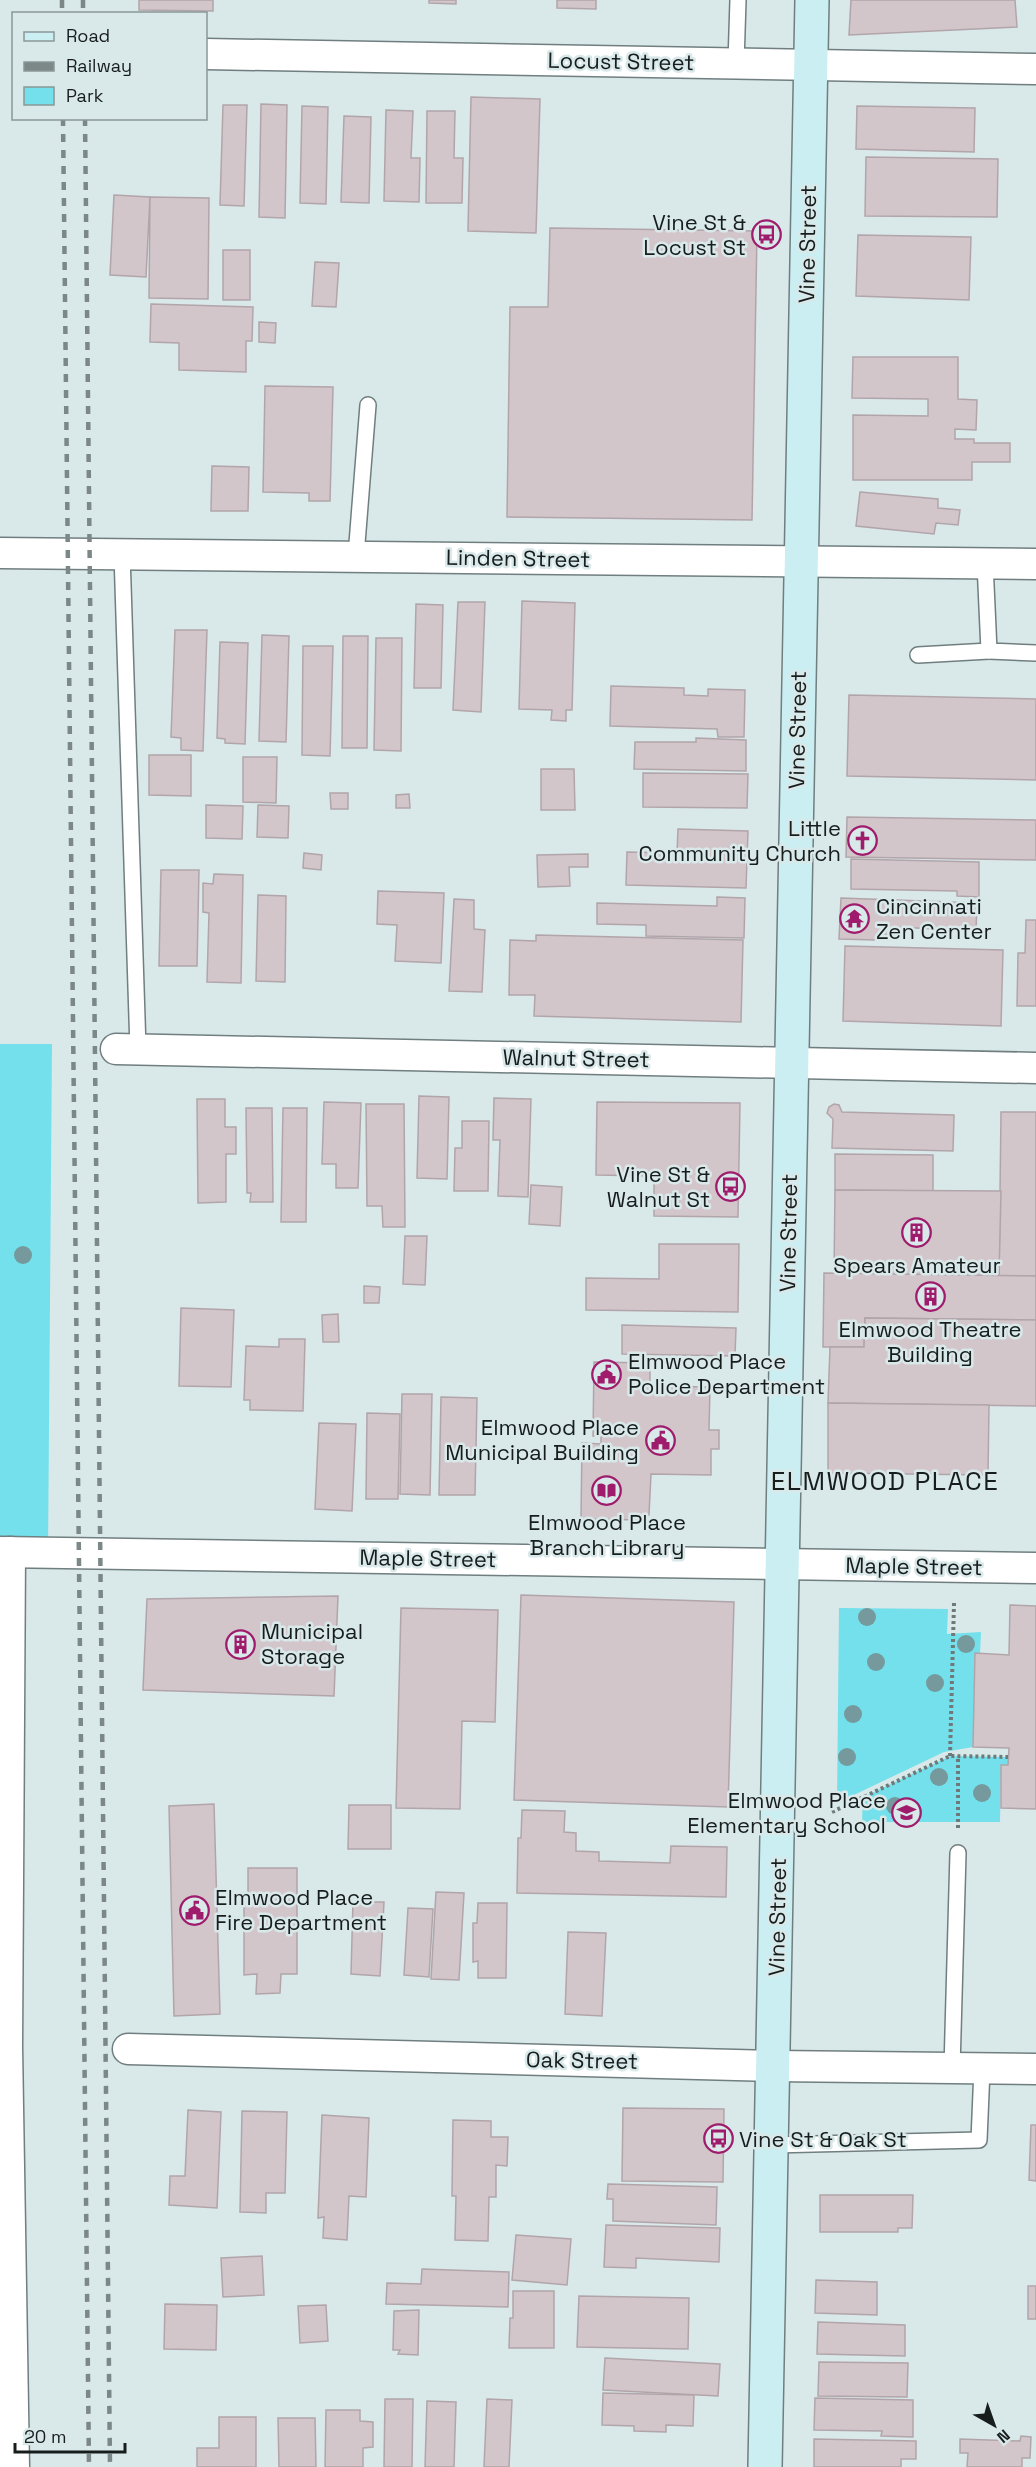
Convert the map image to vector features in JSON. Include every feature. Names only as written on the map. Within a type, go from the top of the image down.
[{"type":"main road","name":"Vine Street","points":[[765,2467],[812,0]]},
{"type":"street","name":"Locust Street","points":[[207,54],[1036,69]]},
{"type":"street","name":"Linden Street","points":[[0,553],[1036,564]]},
{"type":"street","name":"Walnut Street","points":[[127,1049],[1036,1068]]},
{"type":"street","name":"Maple Street","points":[[5,1552],[1036,1568]]},
{"type":"street","points":[[5,1552],[6,2331],[14,2467]]},
{"type":"street","name":"Oak Street","points":[[128,2049],[774,2066],[1036,2069]]},
{"type":"lane","points":[[736,63],[738,0]]},
{"type":"lane","points":[[356,556],[368,405]]},
{"type":"lane","points":[[122,554],[127,1049]]},
{"type":"lane","points":[[986,563],[989,651]]},
{"type":"lane","points":[[918,655],[989,651],[1036,652]]},
{"type":"lane","points":[[952,2068],[958,1853]]},
{"type":"lane","points":[[772,2145],[979,2140],[982,2069]]},
{"type":"path","points":[[950,1756],[954,1603]]},
{"type":"path","points":[[832,1812],[950,1756],[1008,1757]]},
{"type":"path","points":[[958,1757],[958,1819]]},
{"type":"green space","points":[[0,1044],[52,1044],[48,1553],[0,1552]]},
{"type":"green space","points":[[839,1608],[948,1609],[947,1634],[981,1632],[980,1654],[975,1654],[973,1747],[944,1752],[837,1803]]},
{"type":"green space","points":[[950,1756],[1008,1757],[1008,1765],[1001,1765],[1000,1822],[862,1822],[863,1797]]},
{"type":"building","points":[[139,0],[213,0],[213,11],[139,10]]},
{"type":"building","points":[[429,0],[456,0],[456,4],[429,3]]},
{"type":"building","points":[[557,0],[596,0],[596,9],[557,8]]},
{"type":"building","points":[[851,0],[1015,0],[1017,27],[849,35]]},
{"type":"building","points":[[471,97],[540,99],[536,233],[468,231]]},
{"type":"building","points":[[261,104],[287,105],[285,218],[259,217]]},
{"type":"building","points":[[223,105],[247,105],[244,206],[220,205]]},
{"type":"building","points":[[302,106],[328,107],[326,204],[300,203]]},
{"type":"building","points":[[857,106],[975,108],[974,152],[856,149]]},
{"type":"building","points":[[386,110],[413,111],[411,158],[420,158],[419,202],[384,201]]},
{"type":"building","points":[[427,111],[455,111],[454,158],[463,158],[462,203],[426,203]]},
{"type":"building","points":[[344,116],[371,117],[369,203],[341,202]]},
{"type":"building","points":[[866,157],[998,159],[997,217],[865,216]]},
{"type":"building","points":[[114,195],[150,197],[146,277],[110,275]]},
{"type":"building","points":[[150,197],[209,198],[208,299],[149,298]]},
{"type":"building","points":[[550,228],[757,231],[752,520],[507,517],[510,307],[548,307]]},
{"type":"building","points":[[858,235],[971,237],[969,300],[856,296]]},
{"type":"building","points":[[223,250],[250,250],[250,300],[223,300]]},
{"type":"building","points":[[315,262],[339,263],[336,307],[312,306]]},
{"type":"building","points":[[151,304],[253,307],[252,341],[246,341],[246,372],[179,370],[179,343],[150,342]]},
{"type":"building","points":[[259,322],[276,323],[275,343],[259,342]]},
{"type":"building","points":[[853,357],[958,357],[958,399],[977,400],[976,430],[955,429],[955,439],[974,439],[974,443],[1010,443],[1010,462],[972,462],[972,480],[853,480],[853,415],[928,416],[928,399],[852,398]]},
{"type":"building","points":[[265,386],[333,387],[330,501],[309,501],[309,493],[263,492]]},
{"type":"building","points":[[212,466],[249,467],[248,511],[211,511]]},
{"type":"building","points":[[860,492],[938,499],[938,508],[960,510],[958,525],[936,523],[934,534],[856,526]]},
{"type":"building","points":[[522,601],[575,603],[572,710],[566,710],[566,721],[551,720],[552,710],[519,709]]},
{"type":"building","points":[[458,602],[485,602],[481,712],[453,710]]},
{"type":"building","points":[[416,604],[443,605],[441,688],[414,688]]},
{"type":"building","points":[[175,630],[207,630],[203,751],[181,750],[181,738],[171,737]]},
{"type":"building","points":[[262,635],[289,636],[286,742],[259,741]]},
{"type":"building","points":[[343,636],[368,636],[367,748],[342,748]]},
{"type":"building","points":[[376,638],[402,638],[401,751],[374,750]]},
{"type":"building","points":[[220,642],[248,643],[245,744],[225,743],[225,739],[217,738]]},
{"type":"building","points":[[303,646],[333,646],[330,756],[302,755]]},
{"type":"building","points":[[611,686],[684,688],[684,695],[708,696],[708,689],[745,690],[744,737],[718,737],[717,729],[610,726]]},
{"type":"building","points":[[849,695],[1036,699],[1036,780],[847,776]]},
{"type":"building","points":[[696,738],[746,740],[746,771],[634,769],[635,742],[696,742]]},
{"type":"building","points":[[149,755],[191,755],[191,796],[149,795]]},
{"type":"building","points":[[243,757],[277,757],[276,803],[243,802]]},
{"type":"building","points":[[541,769],[574,769],[575,810],[541,810]]},
{"type":"building","points":[[643,773],[748,774],[747,808],[643,807]]},
{"type":"building","points":[[330,793],[348,793],[348,809],[331,809]]},
{"type":"building","points":[[409,794],[410,808],[396,808],[396,795]]},
{"type":"building","points":[[206,805],[243,806],[242,839],[206,838]]},
{"type":"building","points":[[258,805],[289,806],[288,838],[257,837]]},
{"type":"building","points":[[847,817],[1036,820],[1036,860],[846,857]]},
{"type":"building","points":[[678,829],[748,831],[746,888],[626,885],[627,852],[677,853]]},
{"type":"building","points":[[304,853],[322,855],[321,870],[303,868]]},
{"type":"building","points":[[588,854],[588,867],[569,867],[570,886],[538,887],[537,855]]},
{"type":"building","points":[[851,859],[979,862],[979,897],[957,896],[957,891],[851,889]]},
{"type":"building","points":[[161,870],[199,870],[197,966],[159,966]]},
{"type":"building","points":[[214,874],[243,875],[241,983],[207,982],[209,913],[203,912],[203,883],[213,884]]},
{"type":"building","points":[[378,891],[444,893],[441,963],[395,961],[397,925],[377,924]]},
{"type":"building","points":[[258,895],[286,896],[285,982],[256,981]]},
{"type":"building","points":[[717,897],[745,898],[744,938],[646,936],[646,925],[597,924],[597,903],[717,906]]},
{"type":"building","points":[[841,898],[977,903],[976,931],[896,927],[896,935],[877,934],[876,940],[839,939]]},
{"type":"building","points":[[454,899],[474,900],[474,929],[485,930],[482,992],[449,991]]},
{"type":"building","points":[[1026,920],[1036,920],[1036,1006],[1017,1006],[1018,953],[1025,953]]},
{"type":"building","points":[[536,935],[743,940],[741,1022],[534,1016],[535,995],[509,995],[510,940],[536,941]]},
{"type":"building","points":[[845,946],[1003,950],[1001,1026],[843,1021]]},
{"type":"building","points":[[419,1096],[449,1097],[447,1179],[417,1178]]},
{"type":"building","points":[[494,1098],[531,1099],[528,1197],[498,1196],[500,1140],[493,1140]]},
{"type":"building","points":[[197,1099],[225,1099],[225,1127],[236,1127],[236,1154],[226,1154],[226,1202],[198,1203]]},
{"type":"building","points":[[324,1102],[361,1103],[358,1188],[336,1188],[336,1164],[322,1164]]},
{"type":"building","points":[[597,1102],[740,1103],[738,1217],[654,1216],[654,1176],[596,1175]]},
{"type":"building","points":[[366,1104],[404,1104],[405,1227],[383,1227],[382,1206],[367,1206]]},
{"type":"building","points":[[834,1104],[839,1105],[842,1112],[954,1115],[953,1151],[832,1148],[833,1119],[827,1113],[829,1107]]},
{"type":"building","points":[[246,1108],[272,1108],[273,1202],[250,1202],[251,1193],[247,1193]]},
{"type":"building","points":[[283,1108],[307,1108],[306,1222],[281,1222]]},
{"type":"building","points":[[1001,1112],[1036,1112],[1036,1276],[999,1276]]},
{"type":"building","points":[[462,1121],[489,1121],[488,1191],[454,1191],[455,1148],[462,1148]]},
{"type":"building","points":[[835,1154],[933,1155],[933,1191],[835,1190]]},
{"type":"building","points":[[531,1185],[562,1187],[560,1226],[529,1224]]},
{"type":"building","name":"Spears Amateur","points":[[835,1190],[1001,1191],[999,1276],[834,1274]]},
{"type":"building","points":[[405,1236],[427,1236],[425,1285],[403,1284]]},
{"type":"building","points":[[659,1244],[739,1244],[738,1312],[586,1310],[586,1278],[659,1279]]},
{"type":"building","name":"Elmwood Theatre Building","points":[[824,1273],[1036,1276],[1036,1320],[865,1318],[864,1347],[823,1347]]},
{"type":"building","points":[[364,1286],[380,1287],[379,1303],[364,1303]]},
{"type":"building","points":[[181,1308],[234,1310],[231,1387],[179,1386]]},
{"type":"building","points":[[338,1314],[339,1342],[323,1342],[322,1315]]},
{"type":"building","points":[[865,1318],[1036,1320],[1036,1406],[828,1403],[830,1347],[864,1347]]},
{"type":"building","points":[[622,1325],[736,1328],[735,1356],[622,1354]]},
{"type":"building","points":[[279,1339],[305,1339],[303,1411],[250,1410],[250,1400],[244,1400],[246,1346],[279,1347]]},
{"type":"building","name":"Elmwood Place Municipal Building","points":[[594,1362],[650,1363],[650,1386],[710,1387],[709,1430],[719,1430],[719,1449],[711,1449],[711,1475],[651,1474],[649,1515],[645,1515],[645,1520],[581,1519],[582,1443],[601,1444],[601,1436],[593,1436]]},
{"type":"building","points":[[402,1394],[432,1394],[430,1495],[400,1494]]},
{"type":"building","points":[[441,1397],[477,1398],[475,1495],[439,1495]]},
{"type":"building","points":[[828,1403],[989,1405],[988,1475],[828,1473]]},
{"type":"building","points":[[367,1413],[400,1414],[398,1499],[366,1499]]},
{"type":"building","points":[[319,1423],[356,1424],[352,1511],[315,1509]]},
{"type":"building","points":[[521,1595],[734,1602],[728,1807],[514,1800]]},
{"type":"building","name":"Municipal Storage","points":[[338,1596],[334,1696],[143,1690],[147,1599]]},
{"type":"building","points":[[1010,1605],[1036,1606],[1036,1809],[1001,1808],[1001,1765],[1008,1765],[1009,1748],[973,1747],[975,1653],[1009,1655]]},
{"type":"building","points":[[401,1608],[498,1610],[495,1722],[462,1721],[460,1809],[396,1808]]},
{"type":"building","name":"Elmwood Place Fire Department","points":[[214,1804],[220,2014],[174,2016],[169,1806]]},
{"type":"building","points":[[349,1805],[391,1805],[391,1849],[348,1849]]},
{"type":"building","points":[[522,1810],[565,1811],[564,1832],[576,1833],[576,1851],[599,1852],[599,1861],[670,1863],[671,1846],[727,1847],[726,1897],[517,1893],[518,1838],[521,1838]]},
{"type":"building","points":[[248,1868],[297,1868],[297,1974],[281,1974],[280,1993],[256,1994],[257,1974],[244,1975],[244,1893],[248,1893]]},
{"type":"building","points":[[436,1892],[464,1893],[459,1980],[431,1979]]},
{"type":"building","points":[[353,1902],[384,1902],[380,1976],[351,1974]]},
{"type":"building","points":[[478,1903],[507,1903],[506,1978],[478,1978],[478,1961],[473,1962],[473,1923],[477,1923]]},
{"type":"building","points":[[408,1908],[433,1909],[429,1977],[404,1975]]},
{"type":"building","points":[[568,1932],[606,1933],[602,2016],[565,2014]]},
{"type":"building","points":[[623,2108],[724,2109],[723,2182],[622,2181]]},
{"type":"building","points":[[188,2110],[221,2112],[217,2208],[169,2205],[170,2176],[185,2176]]},
{"type":"building","points":[[242,2111],[287,2112],[285,2193],[266,2193],[266,2213],[240,2212]]},
{"type":"building","points":[[322,2115],[369,2118],[366,2197],[349,2196],[347,2240],[323,2238],[324,2217],[318,2218]]},
{"type":"building","points":[[453,2120],[491,2121],[491,2137],[508,2137],[507,2166],[496,2165],[496,2197],[489,2197],[488,2241],[455,2240],[456,2196],[452,2196]]},
{"type":"building","points":[[1031,2125],[1036,2125],[1036,2181],[1029,2180]]},
{"type":"building","points":[[608,2184],[717,2187],[716,2225],[613,2221],[613,2199],[607,2199]]},
{"type":"building","points":[[820,2195],[913,2195],[912,2228],[898,2228],[898,2232],[820,2232]]},
{"type":"building","points":[[606,2225],[720,2228],[719,2262],[636,2258],[636,2268],[604,2267]]},
{"type":"building","points":[[516,2235],[571,2239],[567,2285],[512,2280]]},
{"type":"building","points":[[262,2256],[264,2295],[223,2297],[221,2258]]},
{"type":"building","points":[[422,2269],[509,2272],[508,2307],[386,2304],[387,2283],[421,2284]]},
{"type":"building","points":[[816,2280],[877,2282],[877,2315],[815,2313]]},
{"type":"building","points":[[1028,2286],[1036,2286],[1036,2319],[1028,2319]]},
{"type":"building","points":[[513,2291],[554,2291],[554,2348],[509,2348],[510,2318],[513,2318]]},
{"type":"building","points":[[579,2296],[689,2298],[688,2349],[577,2347]]},
{"type":"building","points":[[165,2304],[217,2305],[216,2350],[164,2349]]},
{"type":"building","points":[[326,2305],[328,2341],[300,2343],[298,2306]]},
{"type":"building","points":[[419,2310],[418,2355],[398,2354],[400,2350],[393,2350],[394,2311]]},
{"type":"building","points":[[818,2322],[905,2325],[905,2356],[817,2354]]},
{"type":"building","points":[[605,2358],[720,2364],[718,2396],[603,2390]]},
{"type":"building","points":[[819,2362],[908,2363],[907,2397],[818,2396]]},
{"type":"building","points":[[603,2393],[694,2395],[693,2426],[666,2425],[666,2432],[634,2431],[634,2426],[602,2425]]},
{"type":"building","points":[[815,2398],[913,2400],[913,2437],[881,2436],[882,2431],[814,2430]]},
{"type":"building","points":[[385,2399],[413,2399],[412,2467],[384,2467]]},
{"type":"building","points":[[487,2399],[512,2400],[509,2467],[484,2467]]},
{"type":"building","points":[[427,2401],[456,2402],[454,2467],[425,2467]]},
{"type":"building","points":[[326,2410],[360,2410],[360,2421],[373,2422],[373,2447],[363,2448],[363,2467],[325,2467]]},
{"type":"building","points":[[219,2417],[256,2417],[256,2467],[197,2467],[197,2448],[219,2448]]},
{"type":"building","points":[[278,2418],[315,2418],[316,2467],[279,2467]]},
{"type":"building","points":[[1021,2436],[1031,2437],[1030,2458],[1022,2458],[1022,2467],[967,2467],[968,2453],[960,2453],[960,2439],[1020,2441]]},
{"type":"building","points":[[814,2439],[916,2441],[916,2459],[901,2459],[901,2467],[814,2467]]},
{"type":"railway","points":[[62,0],[62,12]]},
{"type":"railway","points":[[83,0],[83,12]]},
{"type":"railway","points":[[63,120],[89,2467]]},
{"type":"railway","points":[[85,120],[110,2467]]},
{"type":"place","name":"Vine St & Locust St","points":[[767,235]]},
{"type":"place","name":"Little Community Church","points":[[862,841]]},
{"type":"place","name":"Cincinnati Zen Center","points":[[855,919]]},
{"type":"place","name":"Vine St & Walnut St","points":[[731,1187]]},
{"type":"place","name":"Spears Amateur","points":[[917,1233]]},
{"type":"place","name":"Elmwood Theatre Building","points":[[930,1297]]},
{"type":"place","name":"Elmwood Place Police Department","points":[[607,1374]]},
{"type":"place","name":"Elmwood Place Municipal Building","points":[[660,1440]]},
{"type":"place","name":"Elmwood Place Branch Library","points":[[607,1490]]},
{"type":"place","name":"Municipal Storage","points":[[240,1644]]},
{"type":"place","name":"Elmwood Place Elementary School","points":[[907,1813]]},
{"type":"place","name":"Elmwood Place Fire Department","points":[[194,1910]]},
{"type":"place","name":"Vine St & Oak St","points":[[718,2139]]},
{"type":"district","name":"ELMWOOD PLACE","points":[[885,1481]]}]
